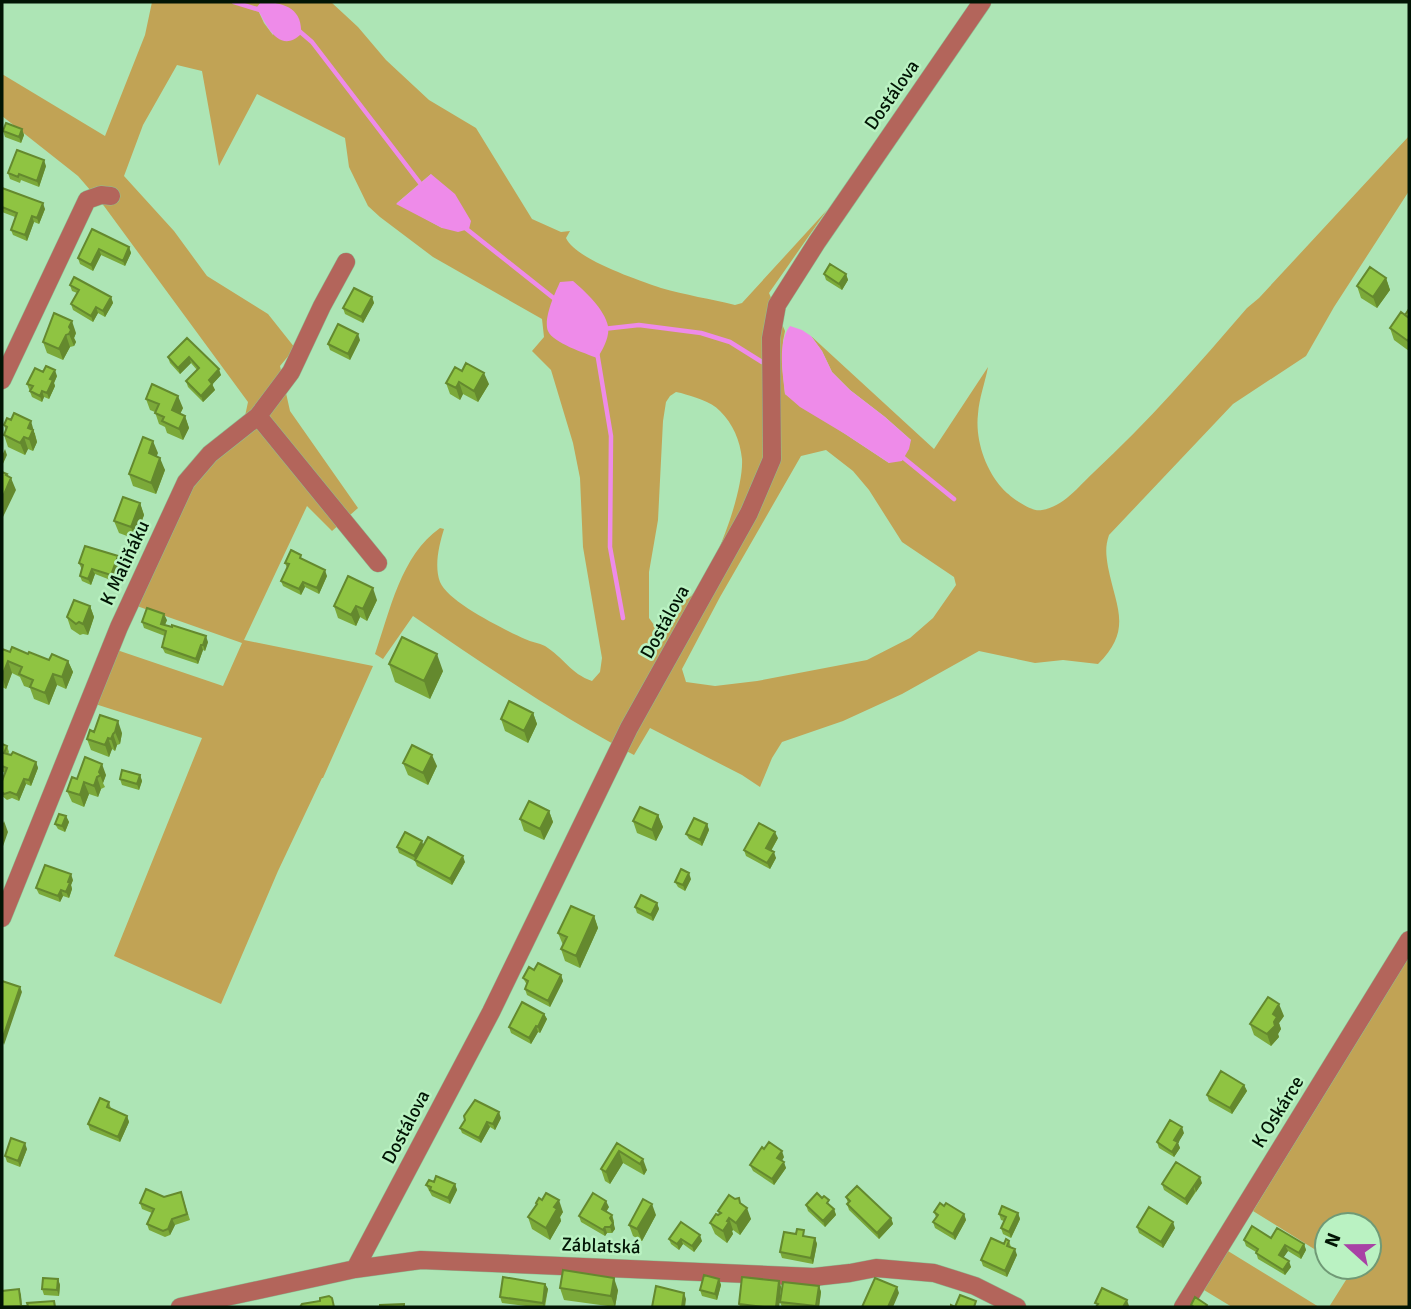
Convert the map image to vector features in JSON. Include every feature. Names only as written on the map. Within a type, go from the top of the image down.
[{"type":"street","name":"Dostálova","points":[[355,1269],[491,1012],[629,728],[749,513],[772,460],[771,338],[777,304],[982,2]]},
{"type":"street","points":[[2,380],[87,200],[101,195],[111,197]]},
{"type":"street","name":"K Maliňáku","points":[[2,918],[119,627],[186,482],[210,454],[258,416],[291,372],[346,262]]},
{"type":"street","points":[[258,416],[378,563]]},
{"type":"street","name":"K Oskárce","points":[[1183,1307],[1409,940]]},
{"type":"street","name":"Záblatská","points":[[180,1307],[355,1269],[421,1260],[814,1277],[876,1268],[934,1273],[975,1286],[1017,1307]]},
{"type":"shaded area","points":[[152,2],[261,2],[257,8],[273,35],[276,2],[331,2],[358,27],[386,60],[429,100],[476,128],[532,219],[561,232],[570,231],[566,238],[572,246],[594,261],[670,290],[735,305],[742,303],[827,210],[769,293],[785,331],[782,364],[785,394],[889,463],[911,440],[832,372],[811,336],[934,449],[988,367],[977,424],[982,453],[1002,488],[1020,503],[1037,510],[1050,508],[1064,500],[1133,434],[1409,136],[1409,191],[1334,307],[1306,356],[1233,404],[1109,535],[1107,558],[1118,606],[1119,629],[1109,651],[1098,664],[1063,660],[1035,663],[979,651],[902,694],[843,721],[782,742],[760,787],[650,728],[634,755],[549,706],[413,616],[383,659],[375,654],[406,568],[427,539],[440,528],[444,529],[437,569],[445,590],[478,615],[527,640],[545,646],[585,678],[592,681],[600,672],[602,658],[583,547],[580,478],[573,443],[551,370],[532,351],[544,337],[542,319],[433,257],[380,217],[368,206],[349,167],[345,138],[257,94],[219,166],[202,71],[177,65],[143,125],[124,176],[174,231],[207,276],[268,314],[295,348],[280,366],[290,411],[358,508],[332,531],[307,506],[244,640],[373,666],[278,871],[221,1004],[114,956],[202,738],[92,703],[114,649],[223,686],[242,643],[134,605],[186,490],[241,435],[248,402],[104,206],[78,176],[2,116],[2,74],[105,136],[145,35]],"holes":[[[431,174],[442,228],[397,203]],[[676,392],[681,393],[716,408],[729,421],[740,445],[742,459],[738,490],[719,549],[702,583],[682,603],[665,633],[659,632],[649,618],[649,572],[658,520],[663,421],[666,402]],[[826,450],[853,471],[869,490],[902,542],[954,577],[956,585],[933,618],[910,638],[867,660],[757,681],[715,686],[686,682],[682,669],[801,456]]]},
{"type":"shaded area","points":[[261,2],[284,5],[295,12],[301,25],[301,34],[286,41],[274,35],[257,7]]},
{"type":"shaded area","points":[[431,174],[455,194],[471,221],[469,229],[458,232],[442,228],[396,204]]},
{"type":"shaded area","points":[[573,281],[594,301],[606,320],[607,338],[597,358],[563,343],[548,331],[548,313],[560,282]]},
{"type":"shaded area","points":[[790,326],[811,336],[832,372],[911,440],[902,461],[889,463],[800,407],[785,394],[782,350]]},
{"type":"shaded area","points":[[1409,957],[1409,1307],[1329,1307],[1345,1281],[1383,1281],[1383,1211],[1313,1211],[1313,1248],[1253,1211]]},
{"type":"shaded area","points":[[1228,1251],[1319,1307],[1232,1307],[1204,1290]]},
{"type":"building","points":[[6,123],[22,129],[19,137],[3,131]]},
{"type":"building","points":[[17,150],[44,160],[37,181],[8,173]]},
{"type":"building","points":[[2,188],[43,203],[37,218],[32,216],[25,235],[11,230],[17,213],[2,207]]},
{"type":"building","points":[[92,229],[129,247],[123,261],[99,249],[91,265],[78,258]]},
{"type":"building","points":[[830,264],[846,274],[839,284],[824,274]]},
{"type":"building","points":[[1370,267],[1386,278],[1373,297],[1357,286]]},
{"type":"building","points":[[74,277],[111,297],[103,311],[96,307],[91,316],[71,304],[79,290],[70,285]]},
{"type":"building","points":[[354,288],[372,297],[361,317],[343,308]]},
{"type":"building","points":[[1401,312],[1409,318],[1408,341],[1390,328]]},
{"type":"building","points":[[54,313],[72,321],[69,327],[71,330],[59,349],[43,342]]},
{"type":"building","points":[[338,324],[358,334],[348,354],[328,344]]},
{"type":"building","points":[[187,338],[219,369],[209,380],[212,384],[201,396],[186,381],[199,368],[189,357],[178,368],[168,357]]},
{"type":"building","points":[[466,363],[484,373],[474,391],[459,382],[456,388],[446,383],[455,367],[462,371]]},
{"type":"building","points":[[46,366],[55,370],[50,379],[53,380],[47,393],[42,391],[40,396],[30,391],[33,386],[27,384],[35,368],[43,372]]},
{"type":"building","points":[[152,384],[178,396],[172,410],[185,416],[179,429],[162,421],[164,417],[155,413],[159,404],[146,399]]},
{"type":"building","points":[[14,413],[31,421],[28,428],[33,430],[29,439],[24,437],[20,443],[4,435],[7,418],[11,420]]},
{"type":"building","points":[[143,437],[153,441],[149,453],[160,458],[151,483],[129,474]]},
{"type":"building","points":[[2,472],[11,478],[2,499]]},
{"type":"building","points":[[123,497],[140,503],[131,527],[114,521]]},
{"type":"building","points":[[85,546],[118,556],[111,575],[92,569],[88,579],[80,576],[83,565],[79,563]]},
{"type":"building","points":[[291,550],[301,555],[300,558],[325,570],[317,588],[303,582],[299,589],[281,581],[289,564],[285,563]]},
{"type":"building","points":[[348,576],[373,588],[363,609],[356,606],[351,615],[334,606]]},
{"type":"building","points":[[74,600],[90,606],[83,624],[76,624],[67,617]]},
{"type":"building","points":[[147,608],[164,614],[161,624],[206,636],[196,659],[162,647],[166,631],[142,622]]},
{"type":"building","points":[[402,637],[437,654],[424,681],[389,664]]},
{"type":"building","points":[[12,647],[49,660],[52,654],[68,661],[62,677],[53,674],[45,693],[30,687],[33,680],[19,674],[22,667],[8,661],[2,676],[2,649],[10,652]]},
{"type":"building","points":[[509,701],[533,713],[524,731],[501,719]]},
{"type":"building","points":[[100,715],[118,721],[115,732],[105,745],[87,739],[90,730],[94,732]]},
{"type":"building","points":[[2,744],[7,746],[4,753],[11,755],[13,752],[36,762],[29,780],[24,779],[17,795],[2,792],[2,781],[7,768],[2,766]]},
{"type":"building","points":[[412,745],[432,755],[423,773],[403,763]]},
{"type":"building","points":[[85,757],[102,764],[99,772],[101,775],[97,777],[94,786],[84,782],[80,795],[67,791],[72,777],[77,779]]},
{"type":"building","points":[[122,770],[140,775],[137,784],[120,779]]},
{"type":"building","points":[[529,801],[549,811],[540,829],[520,819]]},
{"type":"building","points":[[640,807],[658,815],[652,830],[633,821]]},
{"type":"building","points":[[59,814],[66,816],[62,826],[55,824]]},
{"type":"building","points":[[694,818],[707,824],[700,840],[686,834]]},
{"type":"building","points":[[759,823],[775,832],[766,848],[774,852],[767,863],[744,850]]},
{"type":"building","points":[[405,832],[422,841],[414,856],[397,847]]},
{"type":"building","points":[[428,837],[463,856],[450,879],[415,860]]},
{"type":"building","points":[[45,865],[71,874],[66,892],[61,890],[58,896],[36,888]]},
{"type":"building","points":[[681,869],[689,873],[683,885],[675,882]]},
{"type":"building","points":[[641,895],[657,903],[651,915],[635,907]]},
{"type":"building","points":[[571,906],[594,916],[576,956],[561,949],[567,937],[558,933]]},
{"type":"building","points":[[538,963],[561,975],[548,1001],[525,989],[528,981],[523,978],[529,967],[534,970]]},
{"type":"building","points":[[2,981],[20,987],[2,1040]]},
{"type":"building","points":[[1268,997],[1279,1004],[1273,1014],[1277,1017],[1275,1026],[1267,1034],[1250,1024]]},
{"type":"building","points":[[522,1002],[544,1014],[529,1038],[509,1027]]},
{"type":"building","points":[[1221,1071],[1244,1085],[1230,1108],[1207,1095]]},
{"type":"building","points":[[100,1098],[109,1102],[107,1107],[127,1116],[118,1137],[88,1124]]},
{"type":"building","points":[[475,1100],[499,1112],[493,1124],[487,1122],[479,1138],[460,1128],[465,1120],[464,1116]]},
{"type":"building","points":[[1170,1120],[1182,1127],[1174,1140],[1178,1142],[1172,1152],[1157,1142]]},
{"type":"building","points":[[11,1138],[25,1143],[18,1161],[5,1156]]},
{"type":"building","points":[[769,1142],[782,1151],[777,1158],[784,1162],[772,1179],[750,1165],[762,1147],[764,1149]]},
{"type":"building","points":[[617,1143],[643,1159],[640,1164],[619,1151],[606,1172],[601,1169]]},
{"type":"building","points":[[1176,1162],[1200,1177],[1185,1199],[1162,1184]]},
{"type":"building","points":[[436,1176],[455,1184],[448,1198],[430,1190],[431,1187],[426,1185],[429,1180],[434,1182]]},
{"type":"building","points":[[857,1186],[891,1218],[877,1233],[847,1204],[850,1201],[846,1197]]},
{"type":"building","points":[[146,1189],[164,1197],[181,1192],[187,1214],[172,1219],[168,1229],[163,1231],[147,1224],[154,1209],[140,1203]]},
{"type":"building","points":[[546,1193],[559,1200],[546,1228],[528,1217],[539,1198],[542,1200]]},
{"type":"building","points":[[593,1193],[606,1201],[602,1209],[612,1215],[610,1218],[613,1223],[603,1230],[579,1216]]},
{"type":"building","points":[[817,1193],[829,1200],[827,1203],[834,1209],[823,1221],[806,1205]]},
{"type":"building","points":[[729,1195],[735,1199],[739,1198],[740,1203],[747,1208],[736,1223],[729,1218],[723,1231],[710,1223],[716,1214],[721,1213],[718,1211]]},
{"type":"building","points":[[643,1199],[652,1204],[637,1229],[629,1225]]},
{"type":"building","points":[[940,1203],[944,1206],[946,1203],[964,1214],[953,1234],[933,1222],[938,1215],[934,1212]]},
{"type":"building","points":[[1002,1206],[1018,1213],[1009,1232],[1001,1228],[1006,1217],[999,1214]]},
{"type":"building","points":[[1149,1207],[1173,1222],[1161,1242],[1137,1227]]},
{"type":"building","points":[[681,1222],[700,1235],[692,1246],[681,1239],[677,1244],[669,1239]]},
{"type":"building","points":[[1252,1226],[1271,1238],[1277,1228],[1304,1244],[1299,1253],[1285,1245],[1279,1255],[1289,1261],[1283,1270],[1256,1253],[1258,1249],[1244,1240]]},
{"type":"building","points":[[797,1229],[804,1230],[803,1236],[815,1238],[811,1258],[780,1252],[784,1232],[796,1234]]},
{"type":"building","points":[[991,1238],[1004,1244],[1006,1239],[1009,1241],[1007,1246],[1015,1249],[1005,1271],[981,1260]]},
{"type":"building","points":[[563,1270],[614,1278],[611,1296],[560,1288]]},
{"type":"building","points":[[704,1275],[719,1279],[715,1294],[700,1290]]},
{"type":"building","points":[[503,1277],[545,1284],[543,1303],[500,1297]]},
{"type":"building","points":[[742,1277],[779,1281],[776,1307],[739,1304]]},
{"type":"building","points":[[43,1278],[58,1279],[57,1290],[42,1289]]},
{"type":"building","points":[[875,1278],[897,1287],[888,1307],[862,1307]]},
{"type":"building","points":[[783,1282],[819,1286],[816,1306],[780,1302]]},
{"type":"building","points":[[656,1286],[684,1293],[682,1307],[652,1307]]},
{"type":"building","points":[[1102,1288],[1127,1300],[1123,1307],[1096,1307],[1098,1304],[1095,1303]]},
{"type":"building","points":[[19,1289],[21,1306],[2,1307],[2,1291]]},
{"type":"building","points":[[960,1295],[976,1301],[974,1307],[955,1307]]},
{"type":"building","points":[[329,1296],[334,1307],[300,1307],[302,1304],[320,1301],[320,1298]]},
{"type":"building","points":[[1195,1297],[1207,1305],[1206,1307],[1191,1305]]},
{"type":"building","points":[[54,1301],[55,1307],[23,1307],[28,1306],[27,1303]]},
{"type":"building","points":[[404,1304],[404,1307],[380,1307],[380,1305]]},
{"type":"waterway","points":[[234,2],[263,11]]},
{"type":"waterway","points":[[298,30],[312,42],[423,187]]},
{"type":"waterway","points":[[464,227],[556,300]]},
{"type":"waterway","points":[[603,329],[639,325],[701,333],[730,342],[762,362]]},
{"type":"waterway","points":[[597,352],[611,436],[610,547],[623,618]]},
{"type":"waterway","points":[[900,455],[954,499]]}]
